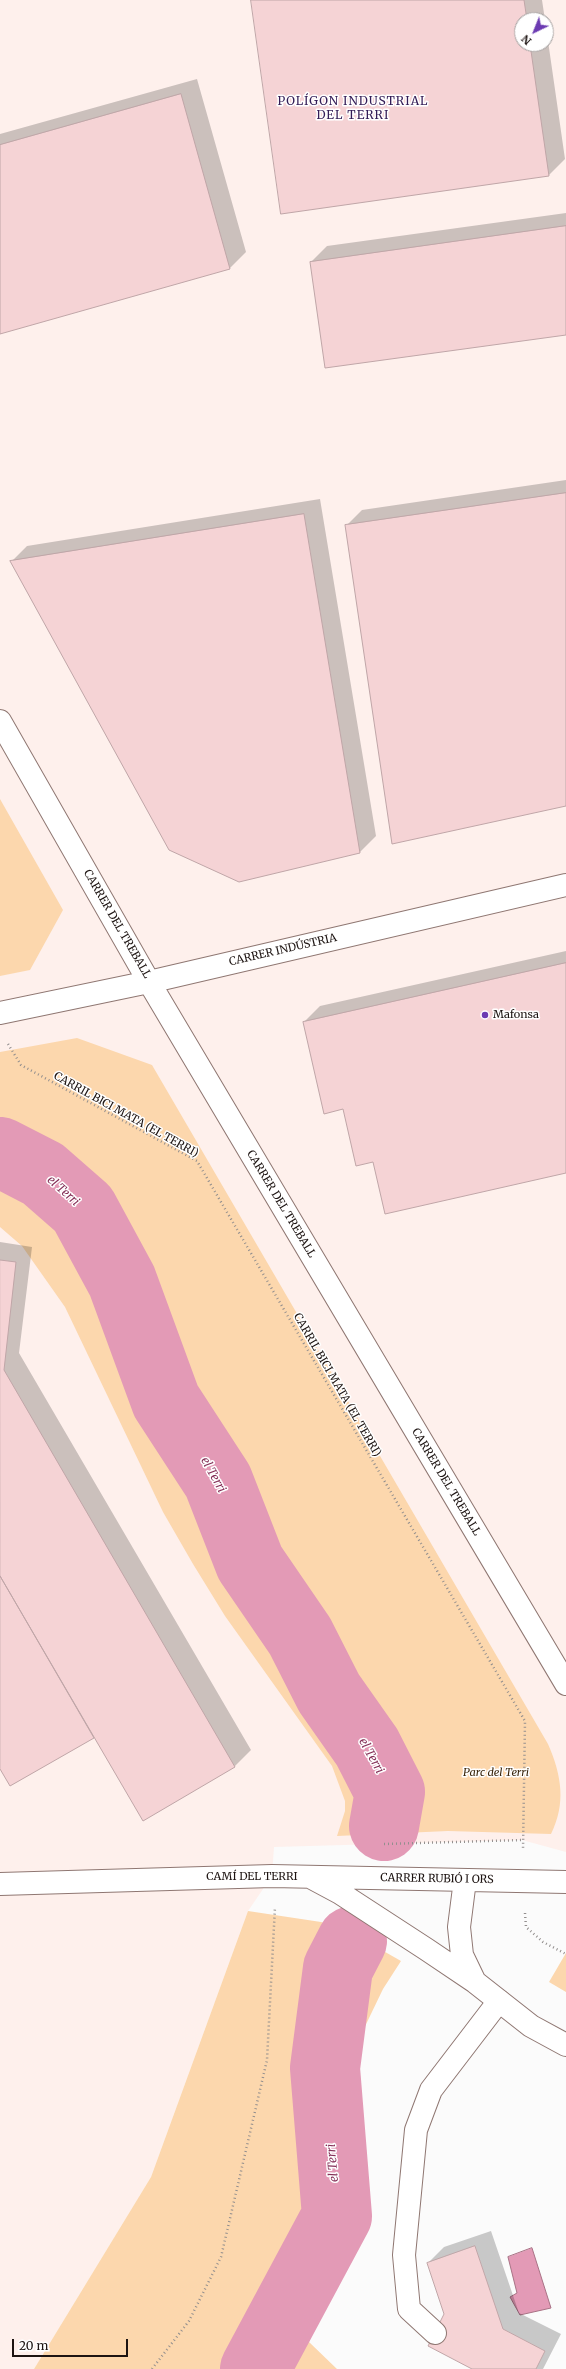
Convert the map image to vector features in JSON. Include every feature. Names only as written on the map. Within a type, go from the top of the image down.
[{"type":"street","name":"CARRER DEL TREBALL","points":[[0,721],[149,982],[566,1684]]},
{"type":"street","name":"CARRER INDÚSTRIA","points":[[0,1013],[149,982],[566,885]]},
{"type":"street","name":"CAMÍ DEL TERRI","points":[[0,1884],[272,1876],[308,1877],[340,1894],[475,1982],[531,2026],[566,2045]]},
{"type":"street","name":"CARRER RUBIÓ I ORS","points":[[308,1877],[566,1882]]},
{"type":"street","name":"CAMÍ DEL TERRI","points":[[465,1880],[460,1934],[462,1955],[475,1982]]},
{"type":"street","points":[[435,2333],[409,2309],[404,2262],[416,2130],[431,2090],[499,2001]]},
{"type":"path","name":"CARRIL BICI MATA (EL TERRI)","points":[[4,1039],[21,1065],[196,1161],[525,1721],[522,1840]]},
{"type":"path","points":[[152,2369],[189,2321],[221,2257],[267,2060],[275,1909],[272,1876]]},
{"type":"shaded area","points":[[0,0],[566,0],[566,1852],[522,1840],[274,1847],[272,1876],[248,1911],[151,2177],[34,2369],[0,2369]]},
{"type":"shaded area","points":[[532,2248],[551,2308],[520,2315],[510,2297],[517,2293],[508,2257]]},
{"type":"green space","points":[[0,799],[63,910],[30,970],[0,976]]},
{"type":"green space","name":"Parc del Terri","points":[[77,1038],[152,1065],[548,1744],[556,1767],[560,1790],[559,1812],[551,1834],[448,1831],[337,1836],[345,1811],[345,1801],[332,1766],[225,1616],[193,1564],[163,1512],[65,1307],[22,1246],[0,1227],[0,1052]]},
{"type":"green space","points":[[248,1911],[321,1922],[343,1928],[401,1961],[383,1989],[357,2043],[356,2169],[347,2239],[309,2342],[337,2369],[34,2369],[151,2177]]},
{"type":"green space","points":[[566,1953],[566,1992],[549,1982]]},
{"type":"building","points":[[251,0],[524,0],[526,12],[514,12],[514,52],[531,52],[549,176],[281,214]]},
{"type":"building","points":[[181,94],[230,269],[0,334],[0,145]]},
{"type":"building","points":[[566,226],[566,335],[325,368],[310,262]]},
{"type":"building","points":[[566,493],[566,806],[392,844],[345,525]]},
{"type":"building","points":[[304,514],[360,853],[239,882],[169,850],[10,561]]},
{"type":"building","points":[[566,963],[566,1173],[385,1214],[373,1162],[356,1166],[343,1109],[324,1114],[303,1022]]},
{"type":"building","points":[[0,1260],[16,1262],[4,1370],[235,1767],[143,1821],[0,1576]]},
{"type":"building","points":[[0,1576],[94,1738],[10,1786],[0,1769]]},
{"type":"building","points":[[475,2246],[503,2329],[545,2351],[536,2369],[472,2369],[428,2346],[444,2314],[427,2263]]},
{"type":"waterway","name":"el Terri","points":[[0,1152],[43,1174],[83,1209],[122,1281],[166,1401],[218,1481],[250,1563],[300,1636],[329,1693],[367,1747],[390,1792],[384,1826]]},
{"type":"waterway","name":"el Terri","points":[[255,2369],[337,2216],[325,2068],[338,1968],[352,1941]]},
{"type":"place","name":"Mafonsa","points":[[485,1015]]},
{"type":"district","name":"POLÍGON INDUSTRIAL DEL TERRI","points":[[353,109]]}]
